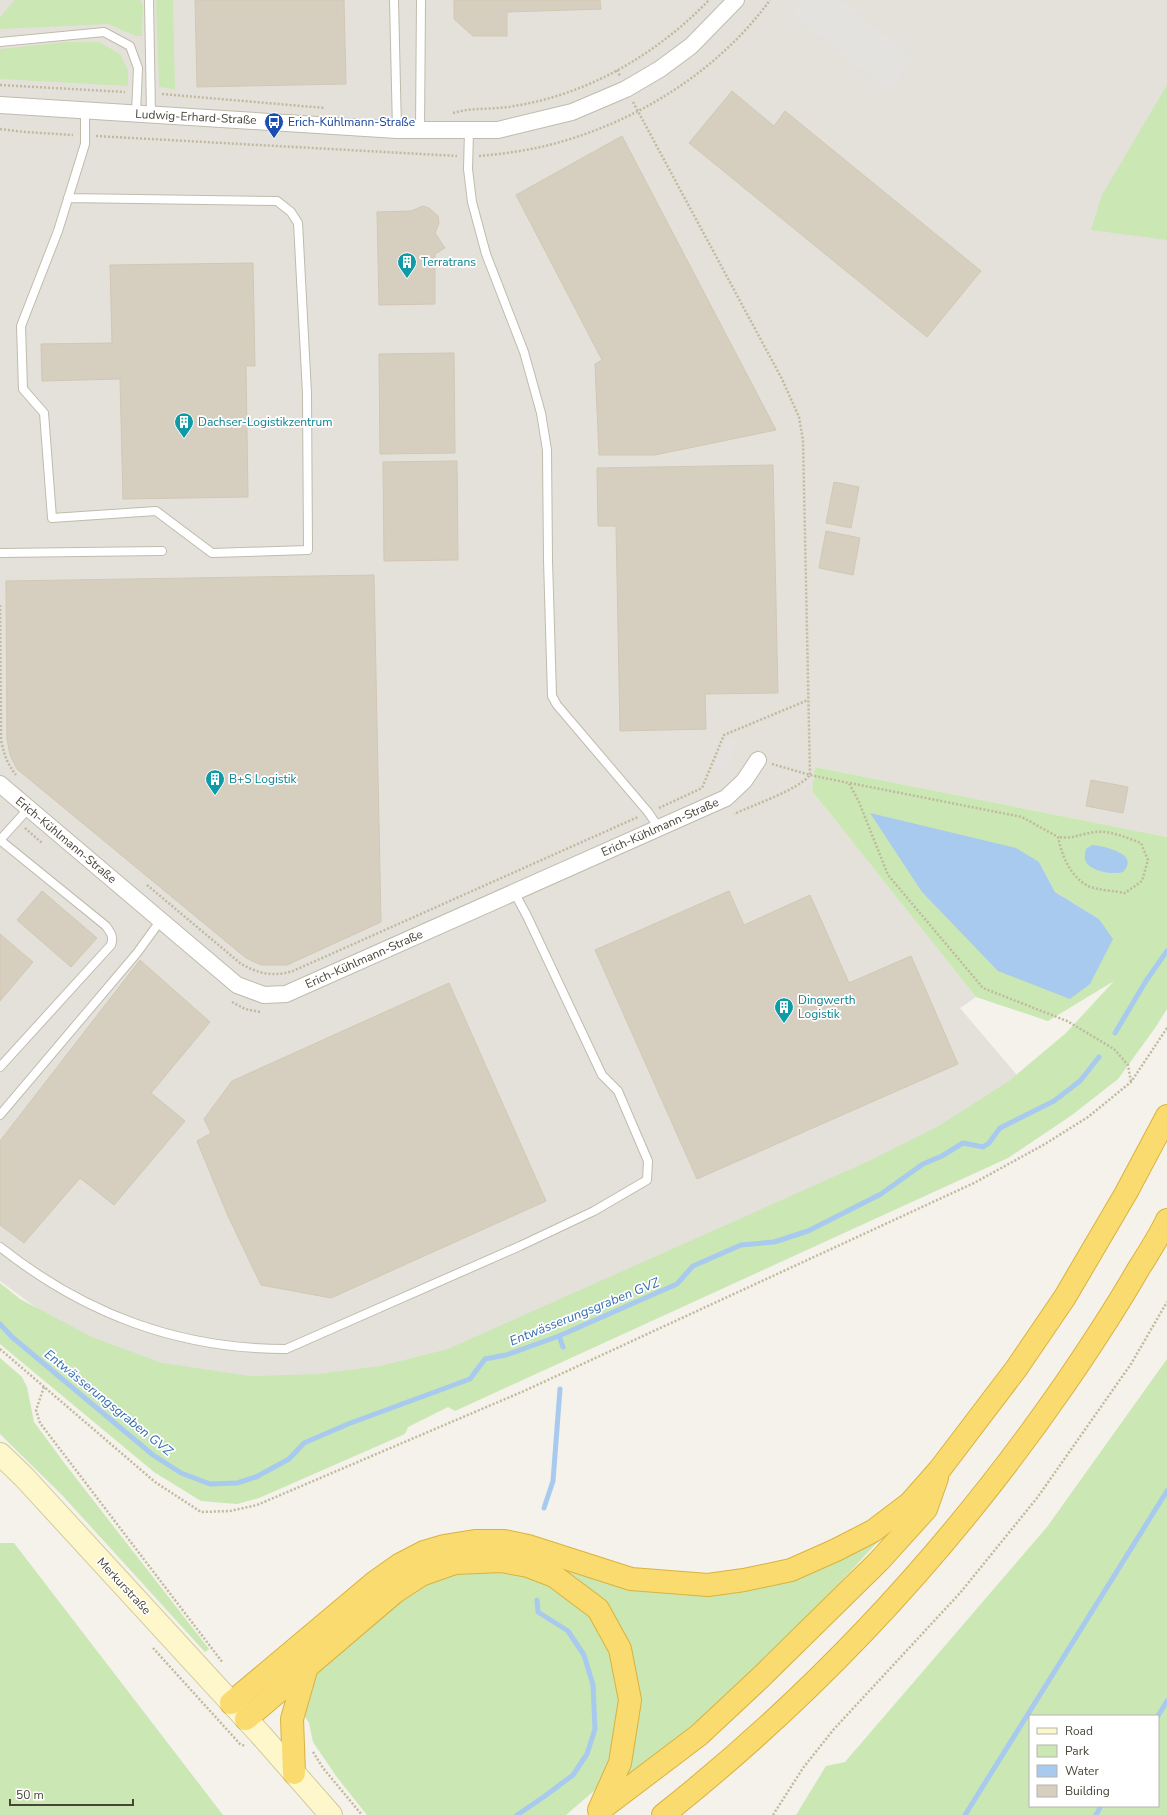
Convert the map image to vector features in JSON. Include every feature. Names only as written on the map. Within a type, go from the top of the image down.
[{"type":"highway","points":[[231,1703],[375,1582],[399,1565],[424,1552],[444,1546],[475,1541],[504,1541],[528,1546],[631,1579],[708,1585],[744,1580],[791,1570],[836,1550],[873,1531],[910,1503],[940,1469],[1016,1369],[1065,1297],[1126,1193],[1167,1116]]},
{"type":"highway","points":[[663,1815],[717,1773],[821,1676],[902,1589],[979,1500],[1031,1433],[1105,1327],[1167,1220]]},
{"type":"highway","points":[[596,1813],[699,1735],[879,1561],[926,1508],[940,1469]]},
{"type":"highway","points":[[246,1719],[262,1704],[306,1670],[395,1592],[421,1575],[455,1563],[501,1561],[528,1566],[554,1576],[598,1609],[620,1649],[630,1700],[620,1763],[596,1813]]},
{"type":"highway","points":[[294,1773],[292,1719],[306,1670]]},
{"type":"street","name":"Ludwig-Erhard-Straße","points":[[0,105],[397,130],[498,130],[572,112],[626,89],[660,69],[692,46],[736,0]]},
{"type":"street","name":"Erich-Kühlmann-Straße","points":[[0,784],[237,985],[264,995],[286,994],[726,798],[744,781],[758,760]]},
{"type":"street","name":"Merkurstraße","points":[[0,1454],[29,1483],[246,1719],[331,1815]]},
{"type":"lane","points":[[143,114],[150,94],[149,0]]},
{"type":"lane","points":[[394,0],[397,130]]},
{"type":"lane","points":[[420,130],[421,0]]},
{"type":"lane","points":[[0,42],[104,32],[130,46],[138,68],[137,93],[143,114]]},
{"type":"lane","points":[[68,198],[277,201],[291,212],[298,223],[307,393],[308,550],[212,553],[156,511],[52,518],[44,413],[23,389],[22,326],[58,231],[68,198],[85,144],[86,110]]},
{"type":"lane","points":[[469,131],[468,169],[472,202],[486,254],[524,352],[541,413],[547,450],[548,560],[552,696],[557,705],[648,812],[658,828]]},
{"type":"lane","points":[[0,554],[162,551]]},
{"type":"lane","points":[[0,1067],[111,945],[113,940],[111,933],[106,926],[0,840],[29,808]]},
{"type":"lane","points":[[0,1247],[30,1271],[68,1294],[120,1318],[167,1335],[196,1341],[259,1349],[286,1349],[520,1246],[594,1211],[647,1180],[648,1161],[618,1091],[602,1075],[527,916],[514,892]]},
{"type":"lane","points":[[0,1115],[137,953],[161,920]]},
{"type":"path","points":[[420,114],[441,116],[460,111],[513,106],[540,101],[578,88],[617,70],[649,51],[676,32],[709,0]]},
{"type":"path","points":[[0,84],[137,93]]},
{"type":"path","points":[[150,94],[241,100],[326,108]]},
{"type":"path","points":[[637,111],[782,379],[799,417],[804,440],[810,775],[805,781],[729,816]]},
{"type":"path","points":[[0,605],[1,740],[4,754],[11,768],[20,779]]},
{"type":"path","points":[[142,881],[240,963],[252,971],[265,974],[280,974],[293,971],[702,788],[724,735],[808,700]]},
{"type":"path","points":[[758,760],[810,775],[1022,817],[1058,837],[1070,839],[1096,832],[1120,835],[1141,843],[1148,860],[1142,881],[1125,893],[1089,886],[1072,872],[1061,852],[1058,837]]},
{"type":"path","points":[[849,783],[860,802],[888,875],[983,988],[1067,1021],[1114,1049],[1128,1065],[1131,1082]]},
{"type":"path","points":[[17,822],[47,847]]},
{"type":"path","points":[[229,1000],[245,1009],[263,1013]]},
{"type":"path","points":[[0,1349],[155,1482],[201,1512],[230,1510],[257,1505],[524,1390],[974,1183],[1045,1144],[1088,1117],[1131,1082],[1167,1028]]},
{"type":"path","points":[[773,1815],[803,1768],[834,1729],[960,1593],[1037,1498],[1130,1364],[1167,1302]]},
{"type":"path","points":[[44,1387],[36,1410],[40,1423],[206,1643]]},
{"type":"path","points":[[312,1749],[323,1768],[362,1815]]},
{"type":"shaded area","points":[[0,0],[1167,0],[1167,837],[815,767],[812,791],[976,997],[960,1008],[1022,1081],[920,1142],[452,1356],[252,1390],[99,1354],[0,1281]]},
{"type":"shaded area","points":[[803,0],[841,0],[913,58],[889,92],[792,14]]},
{"type":"shaded area","points":[[727,736],[737,740],[724,773],[713,769]]},
{"type":"green space","points":[[15,0],[140,0],[143,5],[142,36],[136,36],[108,24],[0,29],[0,17]]},
{"type":"green space","points":[[156,0],[173,0],[175,89],[159,87]]},
{"type":"green space","points":[[65,42],[99,42],[120,54],[128,70],[128,86],[0,79],[0,49]]},
{"type":"green space","points":[[1167,85],[1167,240],[1091,230],[1102,195]]},
{"type":"green space","points":[[815,767],[1167,837],[1167,1009],[1118,1079],[1072,1115],[1008,1158],[455,1411],[448,1407],[408,1427],[405,1434],[259,1498],[237,1504],[201,1501],[154,1472],[0,1344],[0,1283],[20,1299],[92,1337],[162,1363],[250,1376],[318,1374],[381,1366],[448,1349],[869,1161],[937,1127],[1009,1081],[1066,1033],[1114,981],[1048,1021],[976,997],[812,791]],"holes":[[[870,814],[1039,862],[1055,892],[1099,919]]]},
{"type":"green space","points":[[0,1358],[22,1377],[27,1387],[34,1422],[209,1649],[205,1652],[62,1495],[0,1434]]},
{"type":"green space","points":[[1167,1359],[1167,1815],[796,1815],[826,1766],[845,1762],[1047,1527]]},
{"type":"green space","points":[[883,1536],[812,1613],[699,1720],[613,1788],[624,1642],[544,1562],[696,1595],[748,1591],[806,1576],[851,1555]]},
{"type":"green space","points":[[0,1543],[14,1543],[223,1815],[0,1815]]},
{"type":"green space","points":[[479,1565],[526,1573],[566,1594],[599,1626],[619,1670],[623,1714],[614,1753],[595,1790],[566,1815],[367,1815],[336,1776],[313,1742],[309,1723],[304,1715],[317,1667],[404,1593]]},
{"type":"water","points":[[870,813],[1016,848],[1039,862],[1055,892],[1099,919],[1113,939],[1090,984],[1070,999],[998,971],[922,892]]},
{"type":"water","points":[[1092,845],[1112,849],[1124,856],[1127,860],[1127,866],[1123,872],[1103,872],[1089,865],[1085,861],[1085,852],[1086,849]]},
{"type":"building","points":[[195,0],[344,0],[346,84],[197,87]]},
{"type":"building","points":[[454,0],[600,0],[601,9],[507,12],[507,36],[473,36],[454,19]]},
{"type":"building","points":[[732,91],[774,126],[785,111],[981,271],[927,337],[689,143]]},
{"type":"building","points":[[622,136],[776,430],[655,455],[599,455],[595,364],[602,360],[516,195]]},
{"type":"building","name":"Terratrans","points":[[423,206],[429,208],[438,216],[439,223],[435,233],[445,248],[435,254],[435,304],[379,305],[377,212],[411,211]]},
{"type":"building","name":"Dachser-Logistikzentrum","points":[[253,263],[255,366],[246,366],[248,497],[123,499],[120,379],[42,381],[41,344],[112,343],[110,265]]},
{"type":"building","points":[[454,353],[455,453],[380,454],[379,354]]},
{"type":"building","points":[[457,461],[458,560],[384,561],[383,462]]},
{"type":"building","points":[[773,465],[778,693],[705,694],[706,729],[620,731],[616,526],[598,526],[597,468]]},
{"type":"building","points":[[834,482],[859,487],[851,528],[826,523]]},
{"type":"building","points":[[826,531],[860,538],[853,575],[819,568]]},
{"type":"building","name":"B+S Logistik","points":[[374,575],[381,922],[287,965],[261,965],[246,958],[17,769],[10,755],[7,739],[6,581]]},
{"type":"building","points":[[1091,780],[1128,787],[1123,813],[1086,806]]},
{"type":"building","points":[[42,891],[97,938],[71,967],[17,920]]},
{"type":"building","name":"Dingwerth Logistik","points":[[729,891],[744,925],[810,895],[849,983],[911,956],[958,1064],[697,1179],[595,950]]},
{"type":"building","points":[[0,934],[33,962],[0,1001]]},
{"type":"building","points":[[140,960],[210,1022],[151,1093],[185,1121],[114,1205],[80,1178],[24,1243],[0,1225],[0,1141]]},
{"type":"building","points":[[449,983],[546,1201],[331,1298],[261,1285],[228,1216],[197,1141],[211,1133],[204,1119],[232,1081]]},
{"type":"waterway","name":"Entwässerungsgraben GVZ","points":[[1115,1033],[1146,981],[1167,951]]},
{"type":"waterway","name":"Entwässerungsgraben GVZ","points":[[0,1324],[12,1337],[153,1455],[181,1473],[210,1484],[237,1483],[256,1477],[289,1459],[304,1443],[348,1424],[470,1379],[485,1359],[506,1355],[559,1336],[677,1284],[693,1266],[741,1245],[774,1242],[808,1231],[881,1194],[923,1164],[942,1156],[963,1143],[983,1147],[989,1143],[1000,1128],[1054,1101],[1080,1081],[1099,1057]]},
{"type":"waterway","points":[[559,1336],[563,1347]]},
{"type":"waterway","points":[[544,1508],[553,1481],[560,1389]]},
{"type":"waterway","points":[[965,1815],[1167,1491]]},
{"type":"waterway","points":[[517,1815],[573,1775],[587,1754],[595,1729],[593,1685],[584,1655],[568,1631],[538,1612],[537,1600]]},
{"type":"waterway","points":[[1159,1715],[1167,1701]]},
{"type":"waterway","points":[[1096,1815],[1100,1807]]},
{"type":"place","name":"Erich-Kühlmann-Straße","points":[[274,139]]},
{"type":"place","name":"Terratrans","points":[[407,279]]},
{"type":"place","name":"Dachser-Logistikzentrum","points":[[184,439]]},
{"type":"place","name":"B+S Logistik","points":[[215,796]]},
{"type":"place","name":"Dingwerth Logistik","points":[[784,1024]]}]
